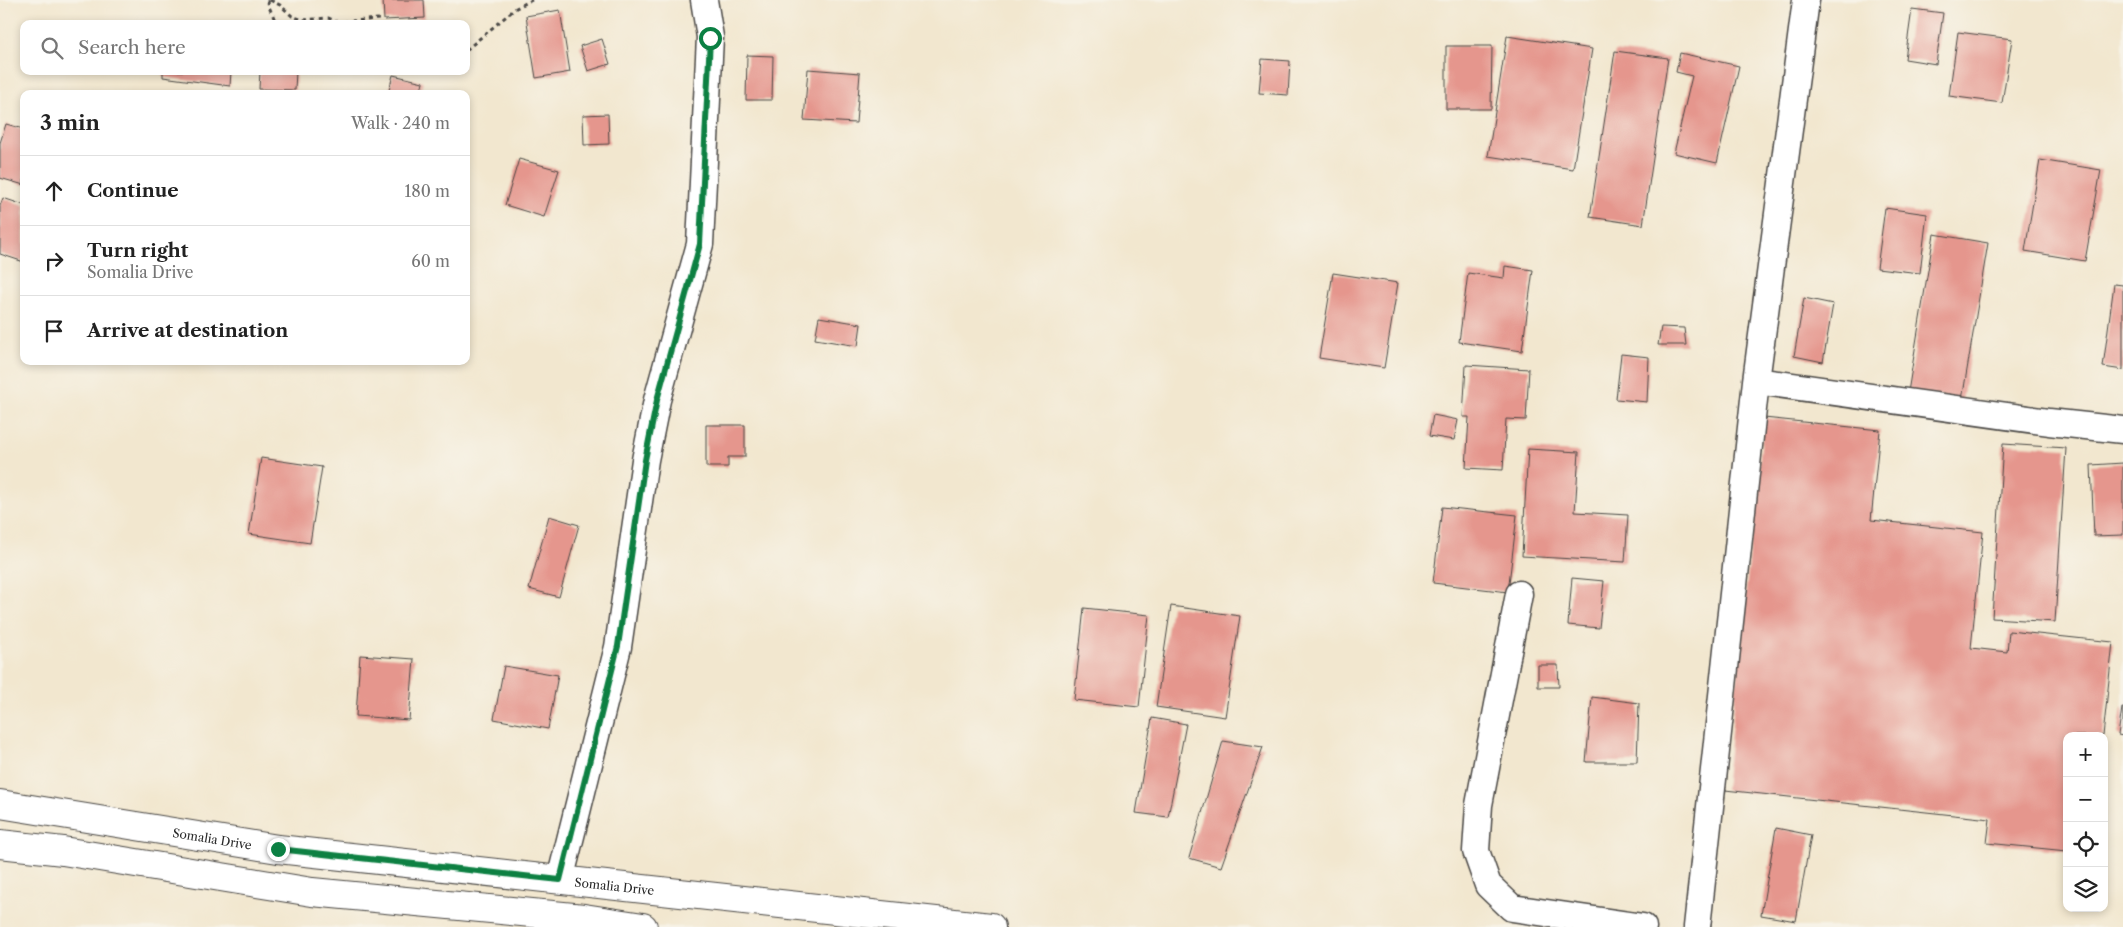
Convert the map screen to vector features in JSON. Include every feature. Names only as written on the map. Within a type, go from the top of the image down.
[{"type":"main road","name":"Somalia Drive","points":[[0,804],[278,849],[991,927]]},
{"type":"main road","points":[[0,844],[63,852],[312,892],[584,918],[642,927]]},
{"type":"street","points":[[560,880],[618,646],[643,469],[657,400],[700,244],[710,38],[704,0]]},
{"type":"street","points":[[1697,927],[1756,381],[1806,0]]},
{"type":"street","points":[[1756,381],[2049,422],[2123,430]]},
{"type":"street","points":[[1520,594],[1479,806],[1476,852],[1488,885],[1512,908],[1642,927]]},
{"type":"path","points":[[275,20],[268,8],[269,0],[280,5],[292,16],[303,20],[328,18],[333,20]]},
{"type":"path","points":[[470,47],[516,8],[532,0]]},
{"type":"path","points":[[365,20],[379,19]]},
{"type":"building","points":[[383,0],[424,0],[425,18],[384,20]]},
{"type":"building","points":[[1912,9],[1943,13],[1936,64],[1905,59]]},
{"type":"building","points":[[560,10],[570,72],[536,78],[526,16]]},
{"type":"building","points":[[1958,32],[2012,39],[2002,103],[1949,96]]},
{"type":"building","points":[[1507,36],[1592,49],[1573,169],[1488,156]]},
{"type":"building","points":[[602,39],[610,64],[588,71],[580,46]]},
{"type":"building","points":[[1446,46],[1492,46],[1491,109],[1446,109]]},
{"type":"building","points":[[1615,51],[1668,58],[1643,225],[1590,217]]},
{"type":"building","points":[[1680,53],[1739,66],[1717,163],[1674,153],[1692,76],[1676,72]]},
{"type":"building","points":[[747,55],[773,56],[772,100],[746,100]]},
{"type":"building","points":[[1262,59],[1290,61],[1288,95],[1259,93]]},
{"type":"building","points":[[808,69],[860,73],[856,123],[804,120]]},
{"type":"building","points":[[163,75],[231,75],[230,86],[163,77]]},
{"type":"building","points":[[260,75],[296,75],[295,90],[259,89]]},
{"type":"building","points":[[393,75],[423,82],[421,90],[389,90]]},
{"type":"building","points":[[608,114],[609,144],[584,145],[583,115]]},
{"type":"building","points":[[6,124],[20,128],[20,184],[0,178],[0,143]]},
{"type":"building","points":[[519,159],[559,170],[544,217],[505,205]]},
{"type":"building","points":[[2040,160],[2101,170],[2085,261],[2025,251]]},
{"type":"building","points":[[3,198],[20,204],[20,261],[0,254],[0,206]]},
{"type":"building","points":[[1885,208],[1927,214],[1920,273],[1877,268]]},
{"type":"building","points":[[1934,234],[1988,243],[1962,400],[1908,392]]},
{"type":"building","points":[[1505,266],[1533,270],[1522,351],[1459,342],[1468,273],[1504,278]]},
{"type":"building","points":[[1333,273],[1398,283],[1384,368],[1319,358]]},
{"type":"building","points":[[2114,284],[2123,285],[2123,370],[2103,367]]},
{"type":"building","points":[[1804,298],[1833,304],[1823,362],[1794,356]]},
{"type":"building","points":[[819,317],[861,324],[858,346],[815,339]]},
{"type":"building","points":[[1661,327],[1684,328],[1686,345],[1658,345]]},
{"type":"building","points":[[1621,354],[1649,357],[1647,402],[1616,399]]},
{"type":"building","points":[[1466,365],[1529,369],[1526,420],[1506,419],[1503,470],[1466,468],[1469,417],[1463,417]]},
{"type":"building","points":[[1433,415],[1458,420],[1454,440],[1429,436]]},
{"type":"building","points":[[1764,418],[1880,430],[1871,520],[1983,532],[1971,648],[2007,652],[2009,631],[2113,642],[2103,732],[2063,732],[2063,851],[1987,843],[1990,819],[1725,790]]},
{"type":"building","points":[[706,425],[745,425],[745,457],[728,457],[728,467],[706,467]]},
{"type":"building","points":[[2003,444],[2066,448],[2055,622],[1992,618]]},
{"type":"building","points":[[1528,449],[1579,452],[1575,512],[1628,515],[1625,562],[1522,556]]},
{"type":"building","points":[[261,458],[322,467],[310,543],[249,534]]},
{"type":"building","points":[[2123,463],[2123,535],[2094,536],[2091,465]]},
{"type":"building","points":[[1442,507],[1517,515],[1508,592],[1433,583]]},
{"type":"building","points":[[549,516],[579,525],[559,597],[529,589]]},
{"type":"building","points":[[1572,578],[1604,581],[1599,628],[1568,625]]},
{"type":"building","points":[[1171,606],[1240,616],[1225,717],[1156,707]]},
{"type":"building","points":[[1084,608],[1149,615],[1139,707],[1074,700]]},
{"type":"building","points":[[360,655],[414,659],[409,720],[356,716]]},
{"type":"building","points":[[1538,665],[1558,665],[1559,687],[1538,687]]},
{"type":"building","points":[[504,666],[558,675],[548,729],[494,719]]},
{"type":"building","points":[[1592,697],[1639,703],[1637,762],[1586,762]]},
{"type":"building","points":[[2123,708],[2123,736],[2118,735]]},
{"type":"building","points":[[1152,718],[1186,724],[1168,817],[1136,813]]},
{"type":"building","points":[[1223,741],[1263,747],[1221,867],[1189,858]]},
{"type":"building","points":[[1776,828],[1811,835],[1796,921],[1761,915]]},
{"type":"route","points":[[278,849],[560,880],[618,646],[633,533],[657,400],[700,244],[710,38]]}]
